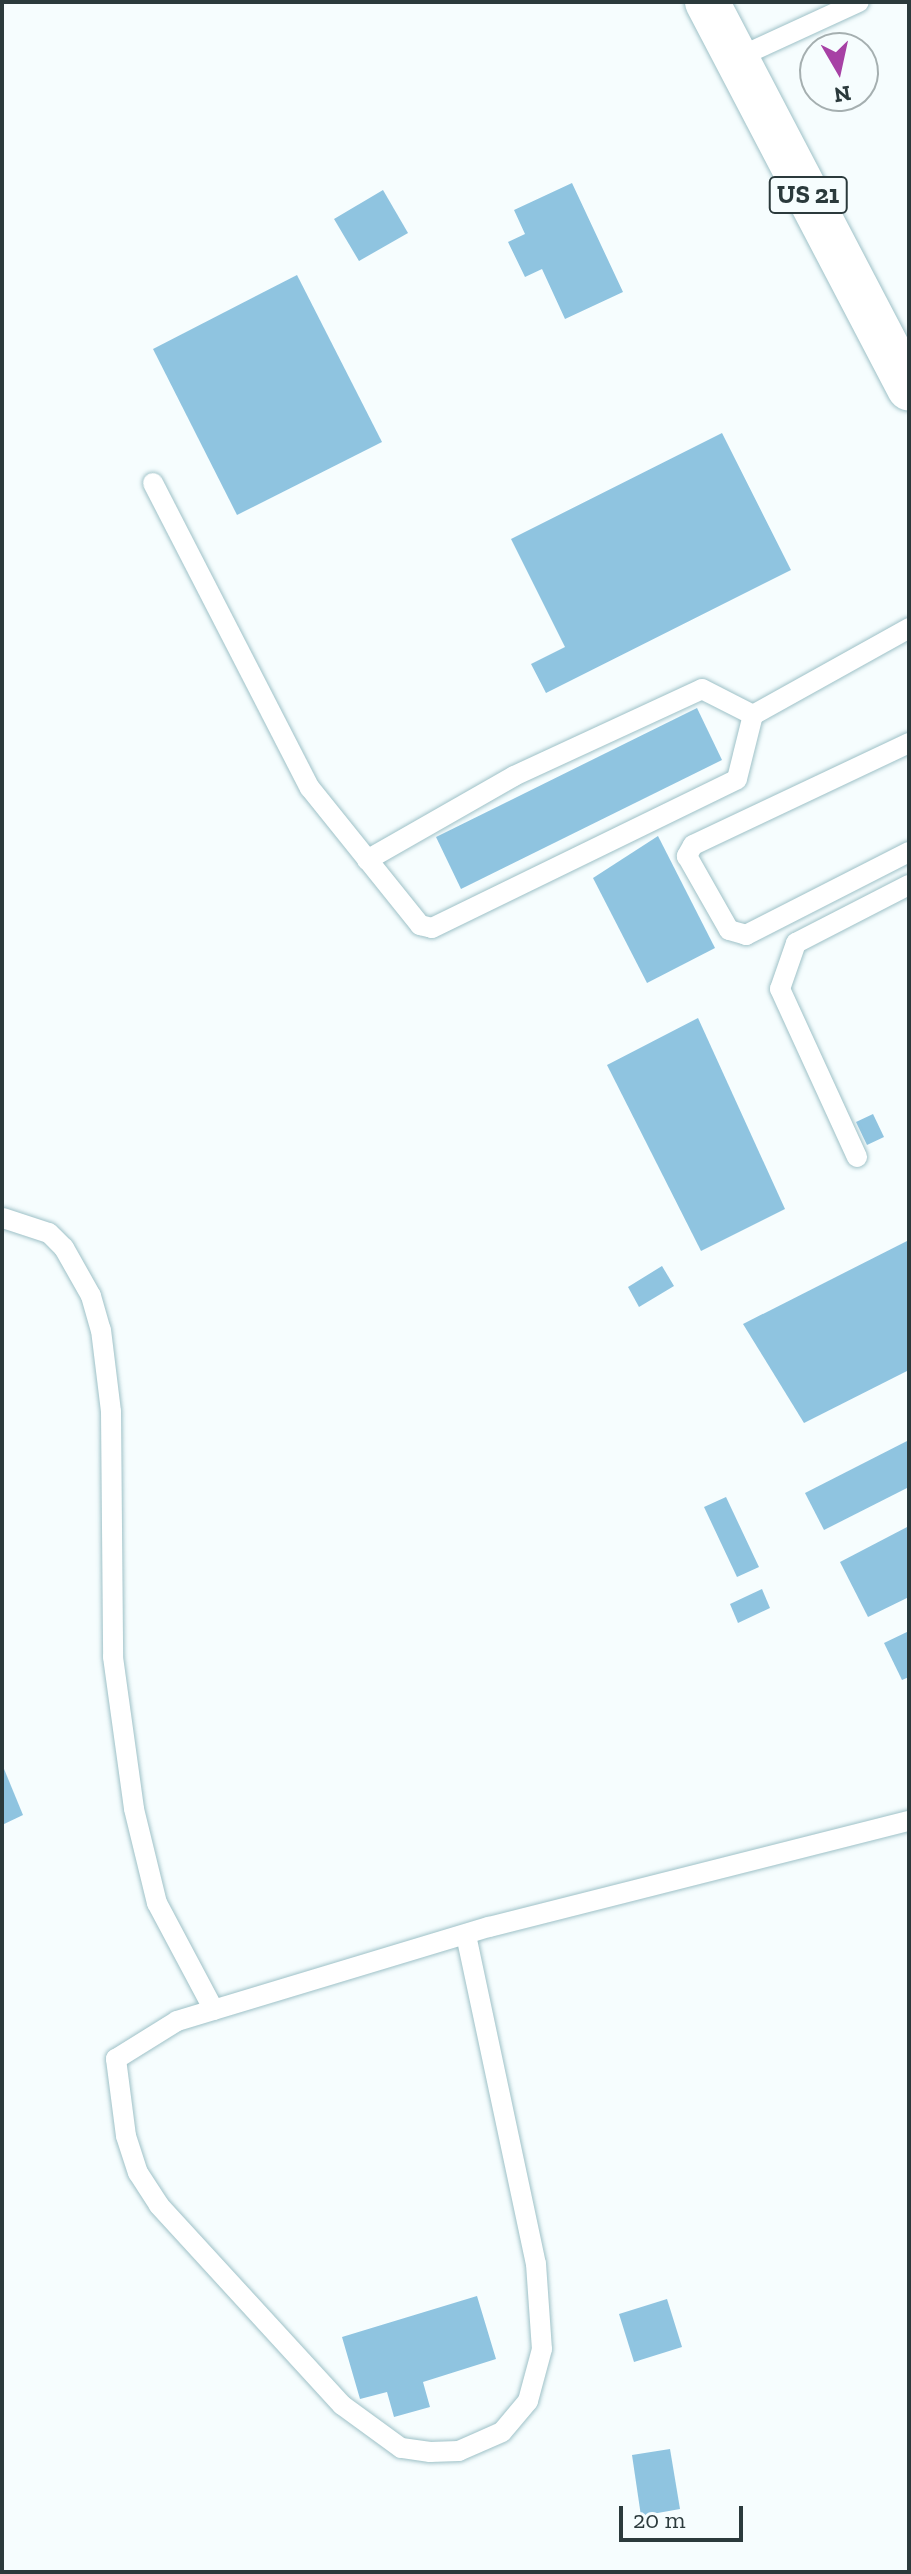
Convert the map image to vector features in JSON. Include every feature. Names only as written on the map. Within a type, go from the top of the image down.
[{"type":"main road","name":"US 21","points":[[707,2],[909,388]]},
{"type":"lane","points":[[737,58],[859,2]]},
{"type":"lane","points":[[153,483],[310,788],[420,925],[443,927],[737,779],[753,715],[909,628]]},
{"type":"lane","points":[[367,860],[514,776],[702,689],[753,715]]},
{"type":"lane","points":[[909,743],[693,845],[687,856],[729,930],[746,935],[909,852]]},
{"type":"lane","points":[[857,1157],[780,989],[796,943],[909,885]]},
{"type":"lane","points":[[3,1218],[49,1233],[64,1248],[98,1318],[111,1412],[113,1657],[134,1809],[157,1903],[214,2010]]},
{"type":"lane","points":[[466,1935],[536,2264],[542,2349],[539,2375],[518,2416],[482,2444],[459,2451],[401,2448],[342,2405],[191,2245],[138,2173],[126,2136],[116,2059],[177,2021],[466,1935],[909,1821]]},
{"type":"building","points":[[572,183],[623,292],[565,319],[542,269],[525,277],[508,242],[525,234],[514,210]]},
{"type":"building","points":[[383,190],[408,233],[359,261],[334,219]]},
{"type":"building","points":[[297,275],[382,442],[237,515],[153,349]]},
{"type":"building","points":[[722,433],[791,570],[546,693],[531,664],[565,647],[511,539]]},
{"type":"building","points":[[697,708],[722,760],[461,889],[436,837]]},
{"type":"building","points":[[658,836],[715,948],[647,983],[593,878]]},
{"type":"building","points":[[698,1018],[785,1209],[701,1251],[607,1065]]},
{"type":"building","points":[[873,1114],[884,1137],[867,1145],[856,1122]]},
{"type":"building","points":[[909,1240],[909,1370],[804,1423],[743,1324]]},
{"type":"building","points":[[662,1266],[674,1286],[639,1307],[628,1287]]},
{"type":"building","points":[[909,1440],[909,1487],[824,1530],[805,1493]]},
{"type":"building","points":[[726,1497],[759,1567],[737,1577],[704,1507]]},
{"type":"building","points":[[909,1526],[909,1597],[868,1617],[840,1562]]},
{"type":"building","points":[[762,1589],[770,1608],[738,1623],[730,1604]]},
{"type":"building","points":[[909,1631],[909,1677],[902,1680],[884,1643]]},
{"type":"building","points":[[2,1764],[23,1815],[2,1825]]},
{"type":"building","points":[[477,2296],[496,2359],[423,2382],[430,2407],[394,2417],[387,2392],[360,2399],[342,2337]]},
{"type":"building","points":[[667,2299],[682,2347],[634,2362],[619,2314]]},
{"type":"building","points":[[670,2449],[680,2509],[641,2516],[632,2455]]}]
